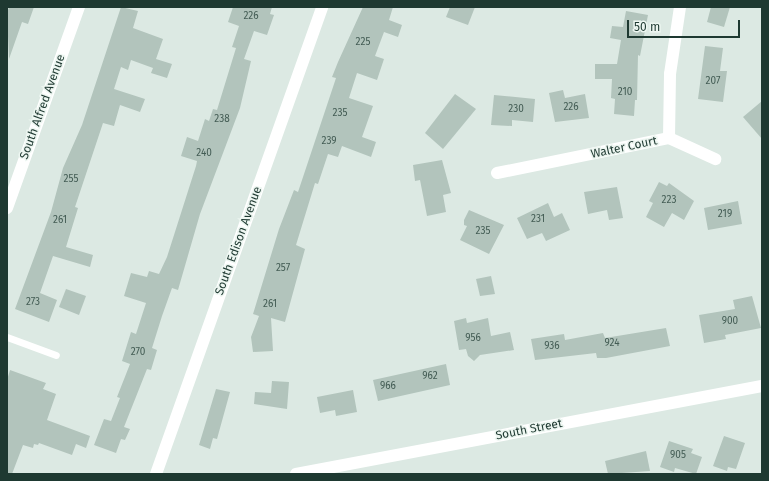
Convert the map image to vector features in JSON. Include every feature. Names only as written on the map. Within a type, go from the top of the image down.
[{"type":"street","name":"South Alfred Avenue","points":[[7,208],[10,186],[79,7]]},
{"type":"street","name":"South Edison Avenue","points":[[156,474],[322,7]]},
{"type":"street","name":"Walter Court","points":[[497,173],[669,138],[670,74],[680,7]]},
{"type":"street","points":[[669,138],[715,159]]},
{"type":"street","name":"South Street","points":[[296,474],[762,386]]},
{"type":"lane","points":[[7,337],[56,354]]},
{"type":"building","points":[[9,7],[34,7],[28,24],[22,22],[9,59],[7,13]]},
{"type":"building","points":[[121,7],[138,11],[133,28],[163,39],[156,59],[172,64],[167,78],[151,73],[153,68],[131,60],[128,70],[121,67],[114,89],[145,99],[140,112],[120,105],[114,126],[103,123],[75,207],[78,208],[66,247],[93,255],[90,267],[53,256],[40,293],[57,300],[49,322],[15,309],[51,212],[63,168],[82,125]]},
{"type":"building","points":[[233,7],[272,7],[270,14],[274,15],[267,35],[254,31],[244,59],[251,61],[240,108],[200,214],[178,290],[172,288],[162,316],[152,348],[157,350],[151,370],[147,369],[124,427],[130,429],[125,440],[121,439],[116,453],[94,445],[104,419],[111,421],[120,398],[117,397],[130,364],[122,361],[131,332],[136,334],[146,303],[124,296],[131,273],[147,277],[149,271],[159,274],[167,257],[197,161],[181,156],[187,137],[198,141],[205,119],[209,121],[213,109],[217,110],[236,48],[232,47],[239,26],[228,22]]},
{"type":"building","points":[[363,7],[393,7],[389,20],[402,25],[398,37],[384,32],[375,56],[384,59],[377,80],[357,73],[349,98],[373,106],[362,137],[376,142],[371,157],[342,146],[338,157],[328,154],[318,184],[315,183],[296,245],[305,249],[285,322],[271,318],[273,351],[253,352],[251,337],[259,316],[253,314],[279,229],[294,190],[298,192],[336,78],[332,77]]},
{"type":"building","points":[[450,7],[475,7],[468,25],[446,17]]},
{"type":"building","points":[[711,7],[730,7],[724,27],[707,22]]},
{"type":"building","points":[[626,11],[648,15],[640,56],[638,55],[637,100],[635,100],[634,116],[614,114],[615,99],[611,98],[612,79],[595,79],[595,64],[617,64],[621,40],[610,38],[612,26],[623,27]]},
{"type":"building","points":[[705,46],[723,48],[720,71],[727,71],[723,102],[698,99]]},
{"type":"building","points":[[563,90],[565,98],[585,94],[589,118],[555,122],[549,93]]},
{"type":"building","points":[[455,94],[476,109],[443,149],[425,133]]},
{"type":"building","points":[[494,95],[535,99],[533,122],[512,120],[512,126],[491,125]]},
{"type":"building","points":[[762,101],[762,139],[743,117]]},
{"type":"building","points":[[442,160],[451,193],[443,195],[446,212],[427,216],[420,180],[415,181],[413,165]]},
{"type":"building","points":[[659,182],[667,186],[669,183],[694,201],[684,220],[672,213],[664,227],[646,217],[653,203],[649,201]]},
{"type":"building","points":[[617,187],[623,218],[609,220],[607,210],[588,214],[584,192]]},
{"type":"building","points":[[738,201],[742,224],[708,230],[704,208]]},
{"type":"building","points":[[548,203],[554,217],[562,213],[570,230],[546,241],[542,233],[527,239],[517,218]]},
{"type":"building","points":[[469,210],[504,225],[489,254],[460,240],[467,226],[464,225],[464,220]]},
{"type":"building","points":[[491,276],[495,294],[480,296],[476,279]]},
{"type":"building","points":[[66,289],[86,296],[79,315],[59,307]]},
{"type":"building","points":[[752,296],[761,328],[725,335],[726,339],[704,343],[699,315],[735,309],[733,300]]},
{"type":"building","points":[[466,318],[467,323],[488,318],[491,336],[510,332],[514,350],[480,355],[474,361],[468,356],[466,349],[459,350],[454,321]]},
{"type":"building","points":[[666,328],[670,346],[606,358],[597,358],[596,353],[535,360],[531,339],[564,334],[565,340],[603,333],[605,338]]},
{"type":"building","points":[[446,364],[450,385],[378,401],[373,380]]},
{"type":"building","points":[[10,370],[46,383],[43,389],[56,394],[47,420],[90,436],[86,448],[76,444],[72,455],[39,443],[38,445],[34,444],[33,448],[23,445],[12,474],[7,474],[7,380]]},
{"type":"building","points":[[272,381],[289,382],[287,409],[254,404],[255,392],[271,393]]},
{"type":"building","points":[[216,389],[230,392],[217,439],[213,438],[210,449],[199,445]]},
{"type":"building","points":[[353,390],[357,412],[336,416],[335,410],[320,413],[317,397]]},
{"type":"building","points":[[724,436],[745,443],[736,469],[728,467],[727,471],[713,466]]},
{"type":"building","points":[[669,441],[693,449],[691,453],[702,457],[696,474],[675,468],[674,472],[660,467]]},
{"type":"building","points":[[646,451],[650,471],[608,474],[605,461]]}]
